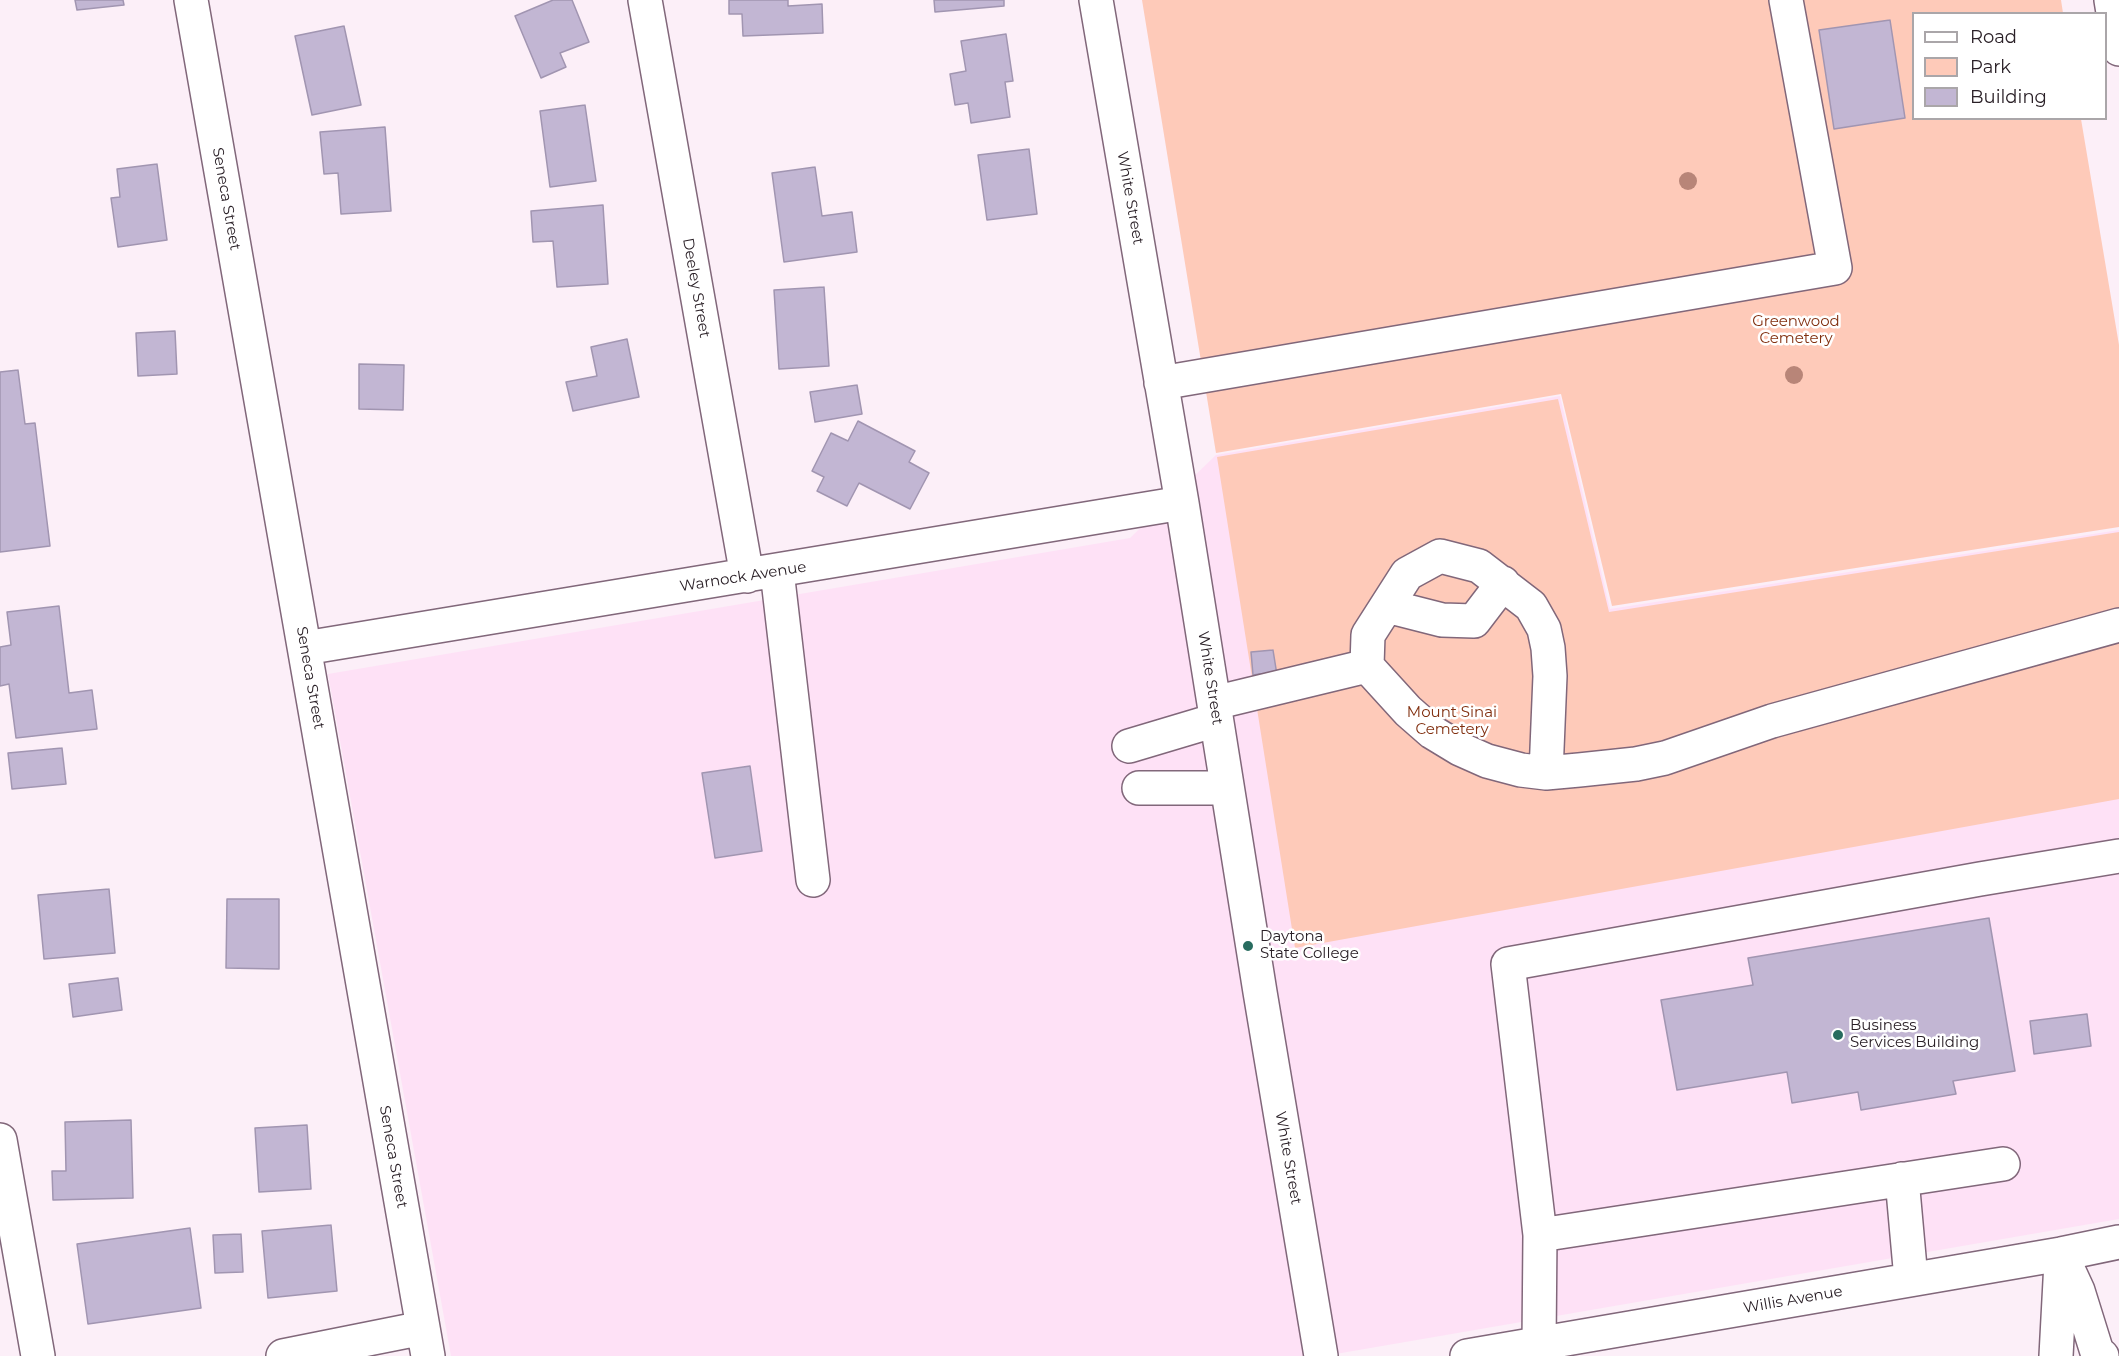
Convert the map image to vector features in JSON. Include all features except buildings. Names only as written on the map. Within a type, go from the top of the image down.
[{"type":"street","name":"Seneca Street","points":[[191,0],[425,1342]]},
{"type":"street","name":"Deeley Street","points":[[645,0],[762,574],[813,880]]},
{"type":"street","points":[[1161,383],[1835,268],[1786,0]]},
{"type":"street","points":[[2111,0],[2119,48]]},
{"type":"street","name":"White Street","points":[[1105,1],[1161,383],[1321,1356]]},
{"type":"street","name":"Warnock Avenue","points":[[305,648],[1182,503]]},
{"type":"street","points":[[1546,773],[1550,676],[1548,648],[1544,629],[1531,606],[1479,566],[1459,559],[1440,556],[1407,574],[1368,636],[1367,666],[1408,711],[1432,732],[1460,749],[1487,761],[1521,770],[1546,773],[1635,764],[1665,758],[1772,721],[2119,625]]},
{"type":"street","points":[[1387,606],[1442,620],[1474,621],[1503,583]]},
{"type":"street","points":[[1129,746],[1215,712],[1367,666]]},
{"type":"street","points":[[1139,788],[1227,788]]},
{"type":"street","points":[[1539,1344],[1540,1235],[1508,964],[1968,880],[2119,856]]},
{"type":"street","points":[[0,1140],[38,1356]]},
{"type":"street","points":[[1540,1235],[2003,1164]]},
{"type":"street","points":[[1902,1179],[1911,1279]]},
{"type":"street","name":"Willis Avenue","points":[[1467,1356],[2061,1254],[2119,1242]]},
{"type":"street","points":[[2056,1356],[2061,1254]]},
{"type":"street","points":[[2061,1254],[2078,1291],[2097,1352],[2102,1356]]},
{"type":"street","points":[[283,1356],[425,1342]]},
{"type":"shaded area","name":"Daytona State College","points":[[1560,396],[1610,609],[2119,530],[2119,1219],[1324,1356],[451,1356],[328,674],[1130,538],[1216,455]]},
{"type":"green space","name":"Greenwood Cemetery","points":[[1142,0],[2061,0],[2063,12],[1912,12],[1912,120],[2081,120],[2119,345],[2119,527],[1612,606],[1561,394],[1216,453]]},
{"type":"green space","name":"Mount Sinai Cemetery","points":[[1558,399],[1609,612],[2119,532],[2119,799],[1295,948],[1217,457]]},
{"type":"place","name":"Daytona State College","points":[[1248,946]]},
{"type":"place","name":"Business Services Building","points":[[1838,1035]]}]
